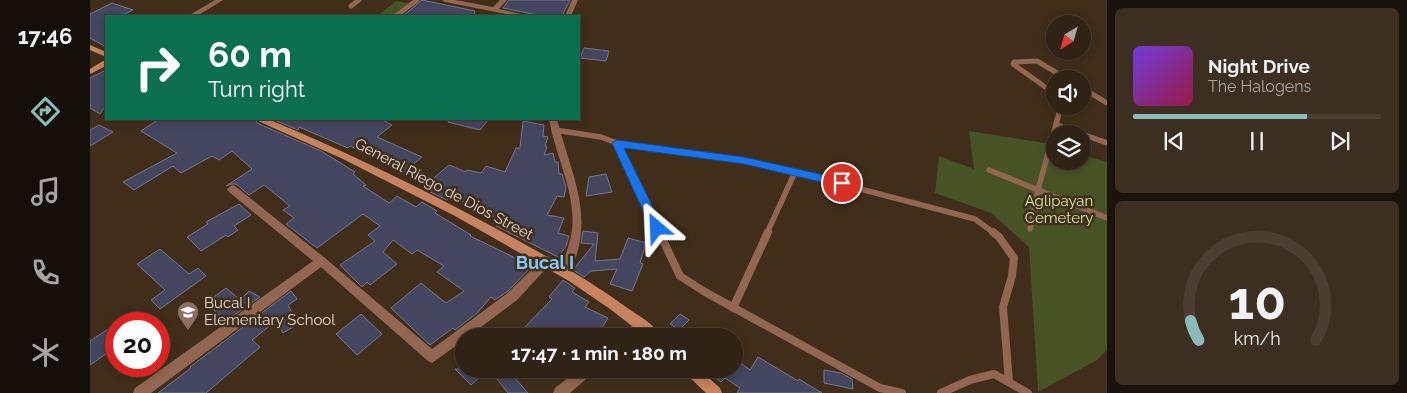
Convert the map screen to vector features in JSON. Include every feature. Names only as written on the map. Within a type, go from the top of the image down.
[{"type":"street","points":[[194,15],[220,0]]},
{"type":"street","points":[[445,0],[521,15]]},
{"type":"street","points":[[494,10],[504,0]]},
{"type":"street","points":[[568,15],[575,0]]},
{"type":"street","points":[[90,48],[105,54]]},
{"type":"street","points":[[90,72],[105,64]]},
{"type":"street","name":"General Riego de Dios Street","points":[[263,120],[360,162],[565,271],[645,328]]},
{"type":"street","points":[[553,120],[573,185],[579,223],[574,252],[565,271]]},
{"type":"street","points":[[232,189],[321,261],[432,357],[513,296],[546,261]]},
{"type":"street","points":[[140,393],[321,261]]},
{"type":"street","points":[[636,328],[640,324]]},
{"type":"street","points":[[560,393],[578,378]]},
{"type":"street","points":[[699,378],[714,393]]},
{"type":"lane","points":[[351,6],[359,0]]},
{"type":"lane","points":[[397,15],[417,0]]},
{"type":"lane","points":[[1046,88],[1013,64],[1014,62],[1037,61],[1052,70]]},
{"type":"lane","points":[[1091,94],[1107,104]]},
{"type":"lane","points":[[1057,125],[1059,115]]},
{"type":"lane","points":[[555,130],[601,136],[617,143],[744,161],[795,172],[975,219],[999,237],[1014,258],[1012,276],[1004,307],[1009,382]]},
{"type":"lane","points":[[1091,137],[1107,143]]},
{"type":"lane","points":[[617,143],[680,276],[733,308],[880,388],[902,393]]},
{"type":"lane","points":[[1030,229],[1046,163]]},
{"type":"lane","points":[[988,170],[1107,218]]},
{"type":"lane","points":[[733,308],[795,172]]},
{"type":"lane","points":[[941,393],[970,380],[994,374],[1028,393]]},
{"type":"green space","points":[[396,1],[413,4],[399,15],[378,15]]},
{"type":"green space","name":"Aglipayan Cemetery","points":[[969,131],[1046,144],[1046,170],[1091,170],[1091,157],[1107,162],[1107,350],[1097,360],[1038,392],[1029,247],[991,213],[935,193],[939,156],[974,169]]},
{"type":"building","points":[[422,0],[475,11],[474,15],[404,15]]},
{"type":"building","points":[[509,0],[570,0],[562,15],[537,15],[503,8]]},
{"type":"building","points":[[112,3],[133,10],[123,15],[105,15],[105,46],[90,38],[90,14]]},
{"type":"building","points":[[584,48],[609,51],[606,61],[580,58]]},
{"type":"building","points":[[105,70],[105,106],[100,114],[90,108],[90,78]]},
{"type":"building","points":[[158,120],[256,120],[257,123],[321,151],[355,172],[353,174],[366,185],[363,186],[389,203],[397,196],[416,207],[422,202],[470,236],[532,266],[508,291],[495,300],[491,297],[477,313],[455,328],[455,330],[453,328],[430,345],[391,308],[421,283],[446,303],[464,291],[437,272],[444,266],[417,250],[412,254],[393,240],[383,252],[397,264],[370,285],[367,282],[362,287],[340,265],[375,241],[368,235],[380,226],[363,214],[317,248],[286,224],[294,218],[283,210],[290,206],[264,185],[249,195],[236,184],[226,186],[252,169],[232,151],[219,160],[212,156],[181,173],[173,166],[134,190],[123,182],[177,153],[141,131]]},
{"type":"building","points":[[274,120],[383,120],[392,125],[377,137],[422,157],[404,172],[350,146],[348,148],[299,127],[298,130]]},
{"type":"building","points":[[449,120],[488,120],[480,130],[448,122]]},
{"type":"building","points":[[523,121],[544,125],[543,136],[548,137],[544,155],[553,153],[555,162],[558,162],[559,174],[562,174],[566,187],[564,197],[557,196],[547,215],[564,218],[558,233],[569,236],[566,246],[558,257],[496,226],[501,220],[487,215],[491,210],[468,197],[464,202],[449,198],[447,200],[422,188],[449,165],[466,172],[467,170],[481,173],[486,166],[505,172],[516,148],[520,148]]},
{"type":"building","points":[[99,125],[113,132],[90,146],[90,130]]},
{"type":"building","points":[[606,174],[612,192],[586,196],[589,177]]},
{"type":"building","points":[[239,204],[251,215],[234,226],[238,230],[228,237],[226,235],[201,251],[187,237],[208,224],[206,222]]},
{"type":"building","points":[[583,231],[598,233],[595,261],[620,259],[628,238],[646,243],[640,263],[643,264],[632,291],[610,284],[617,269],[591,271],[584,277],[573,270],[594,244],[581,243]]},
{"type":"building","points":[[160,249],[189,274],[198,268],[206,276],[160,309],[151,300],[165,290],[137,264]]},
{"type":"building","points":[[563,280],[575,288],[572,292],[589,302],[585,307],[608,318],[602,328],[524,328],[552,299],[549,297]]},
{"type":"building","points":[[226,288],[240,300],[249,291],[260,297],[226,321],[206,303]]},
{"type":"building","points":[[291,291],[297,299],[288,305],[298,324],[283,333],[276,321],[252,340],[260,347],[206,393],[158,393],[190,367]]},
{"type":"building","points":[[361,314],[382,334],[357,355],[336,334]]},
{"type":"building","points":[[680,314],[689,320],[681,328],[676,328],[670,324]]},
{"type":"building","points":[[105,331],[105,355],[90,365],[90,341]]},
{"type":"building","points":[[758,357],[822,393],[737,393],[740,388],[725,378],[743,378],[743,365],[750,370]]},
{"type":"building","points":[[824,370],[841,373],[852,379],[853,389],[824,383]]},
{"type":"building","points":[[464,378],[479,378],[471,385]]},
{"type":"building","points":[[496,378],[515,378],[528,393],[508,393]]},
{"type":"building","points":[[716,378],[725,378],[721,382]]},
{"type":"place","name":"Bucal I Elementary School","points":[[188,331]]},
{"type":"district","name":"Bucal I","points":[[545,262]]},
{"type":"route","points":[[657,228],[625,164],[617,143],[744,161],[842,183]]}]
